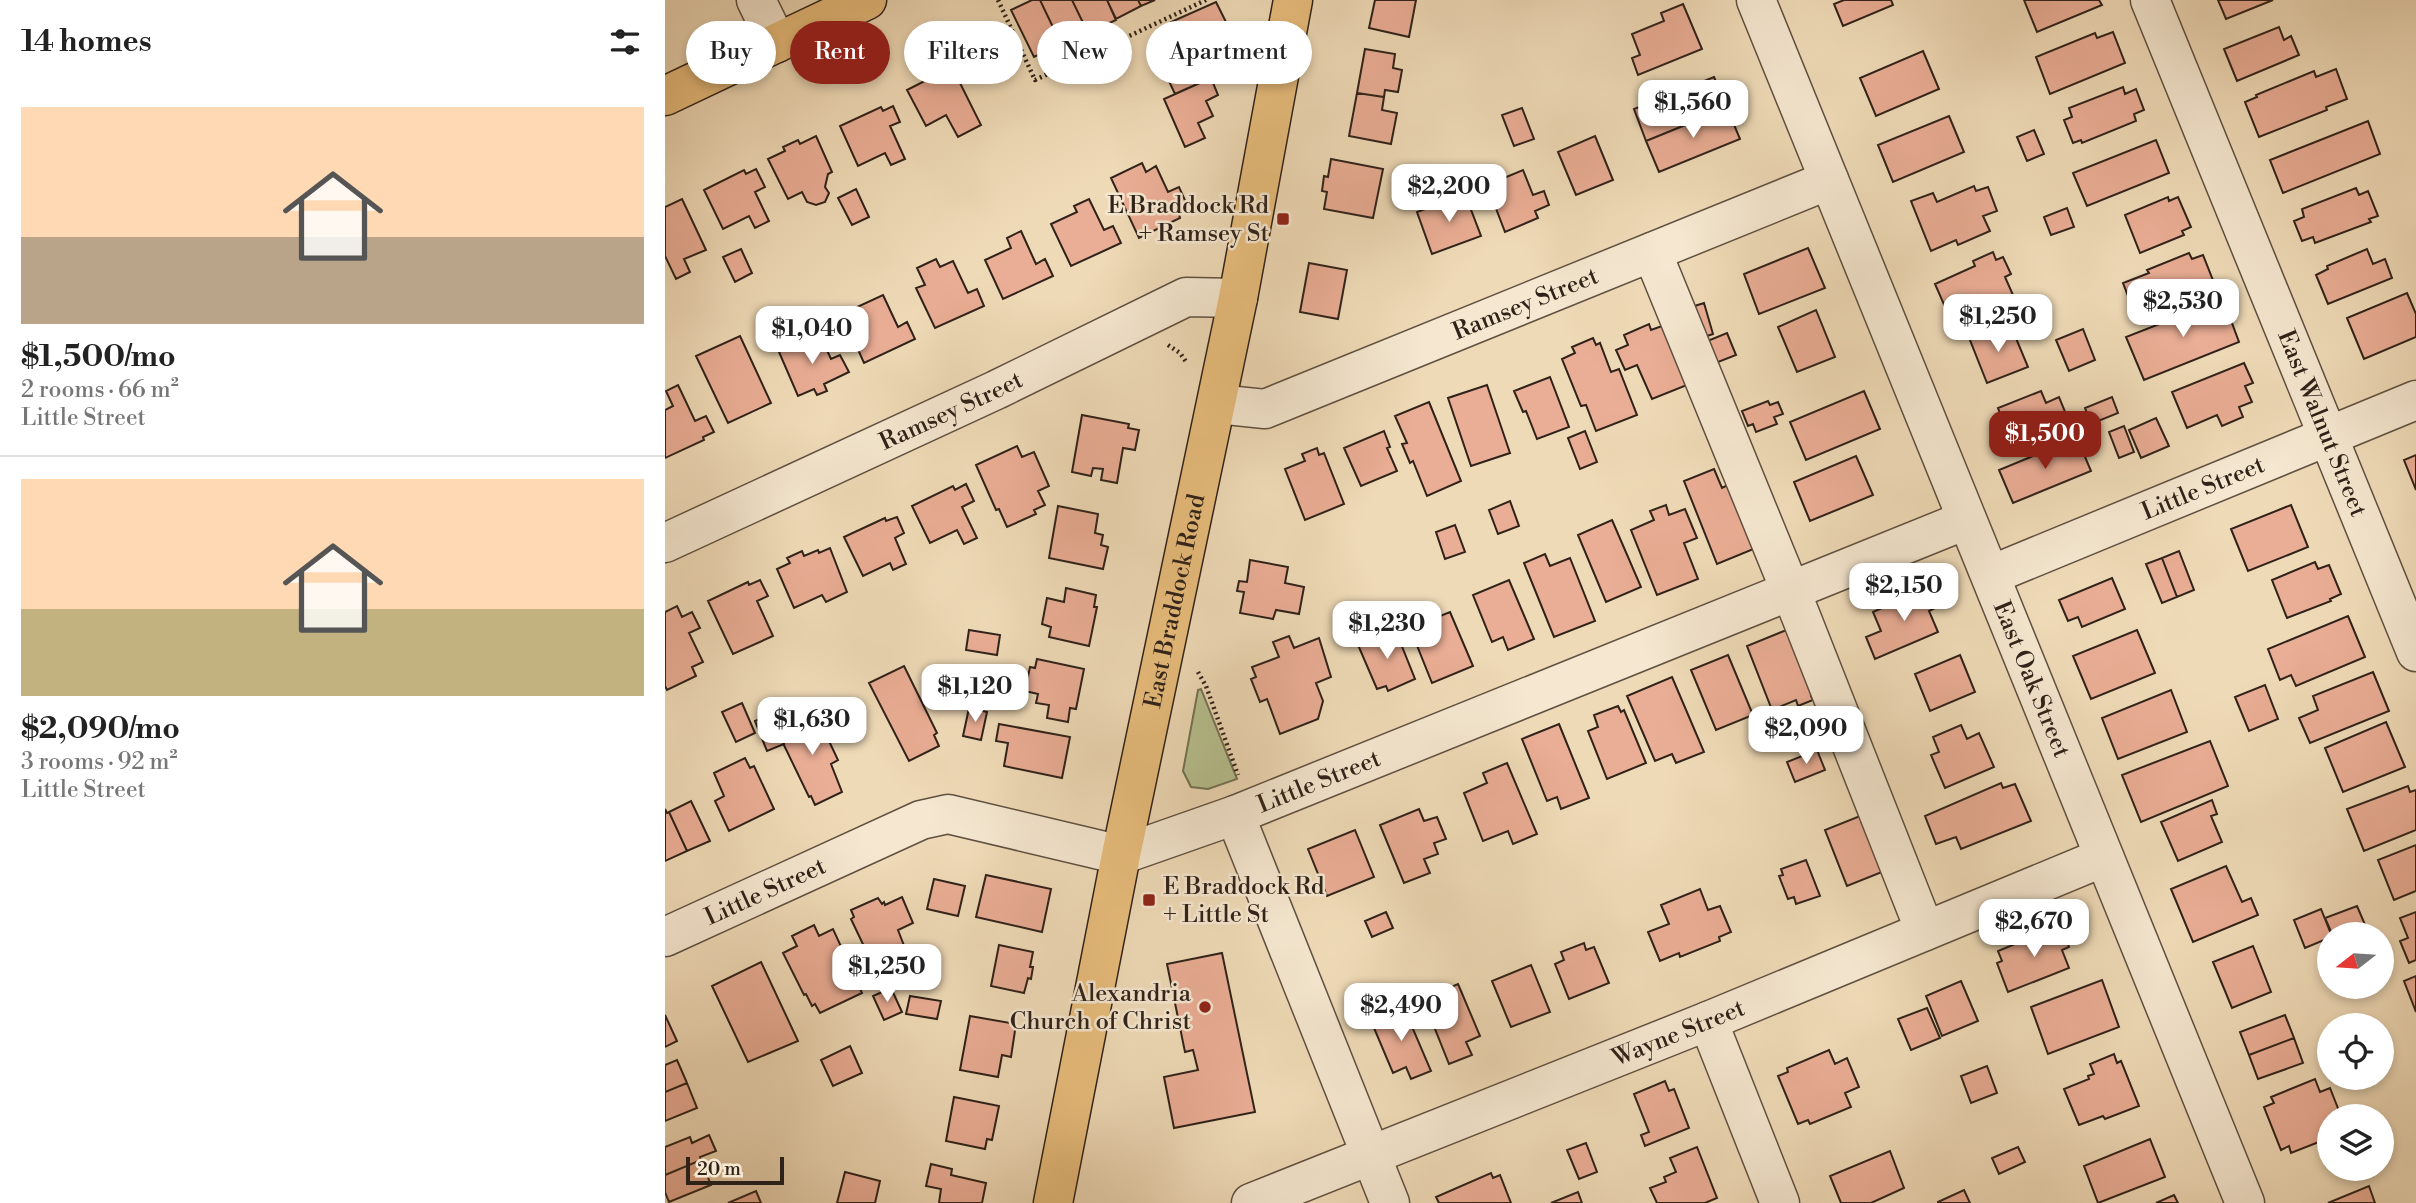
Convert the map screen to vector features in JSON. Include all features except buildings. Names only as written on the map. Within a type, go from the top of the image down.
[{"type":"main road","name":"East Braddock Road","points":[[1053,1203],[1121,855],[1217,404],[1293,0]]},
{"type":"main road","points":[[665,96],[777,43],[845,5]]},
{"type":"street","points":[[756,0],[777,43]]},
{"type":"street","name":"East Oak Street","points":[[1756,0],[2245,1203]]},
{"type":"street","name":"East Walnut Street","points":[[2150,0],[2416,652]]},
{"type":"street","name":"Ramsey Street","points":[[1217,404],[1265,409],[1829,180]]},
{"type":"street","points":[[1652,253],[1925,931]]},
{"type":"street","name":"Ramsey Street","points":[[665,543],[996,390],[1186,297],[1238,298]]},
{"type":"street","name":"Little Street","points":[[1991,575],[2416,400]]},
{"type":"street","name":"Little Street","points":[[665,937],[921,820],[948,814],[1121,855],[1238,798],[1790,591],[1966,520]]},
{"type":"street","points":[[1238,798],[1390,1203]]},
{"type":"street","name":"Wayne Street","points":[[1251,1203],[1708,1021],[2104,856]]},
{"type":"street","points":[[1708,1021],[1780,1203]]},
{"type":"path","points":[[998,0],[1035,80],[1206,0]]},
{"type":"path","points":[[1161,343],[1180,354],[1190,369]]},
{"type":"path","points":[[1198,672],[1206,686],[1238,798]]},
{"type":"green space","points":[[1201,689],[1237,779],[1208,789],[1191,787],[1183,771],[1198,690]]},
{"type":"place","name":"E Braddock Rd + Ramsey St","points":[[1283,219]]},
{"type":"place","name":"E Braddock Rd + Little St","points":[[1149,900]]},
{"type":"place","name":"Alexandria Church of Christ","points":[[1205,1007]]}]
